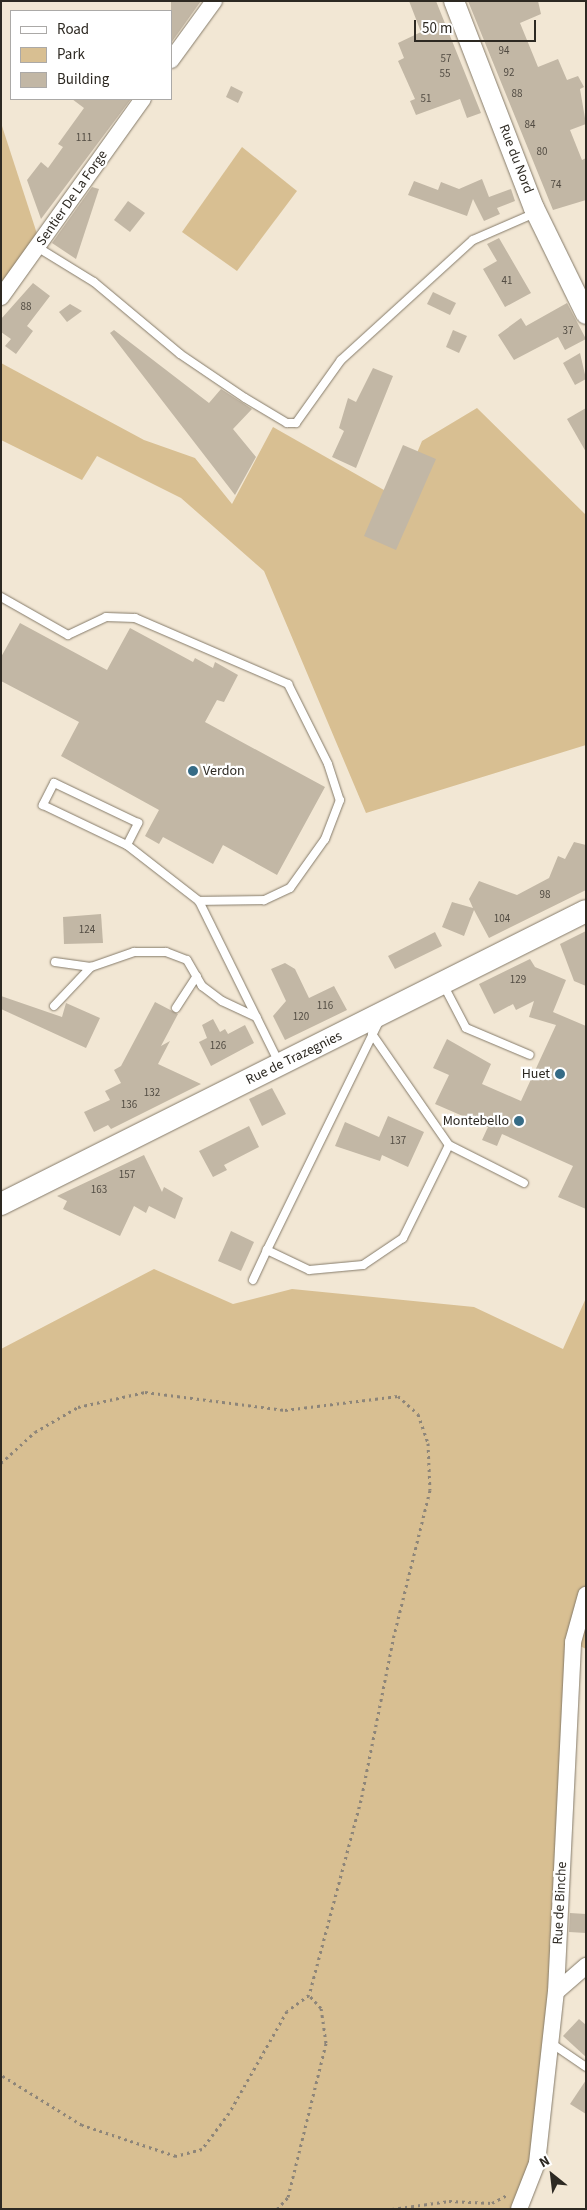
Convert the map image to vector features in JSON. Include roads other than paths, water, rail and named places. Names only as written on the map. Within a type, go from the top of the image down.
[{"type":"main road","name":"Rue de Trazegnies","points":[[1,1204],[280,1064],[377,1024],[443,984],[586,911]]},
{"type":"street","points":[[172,59],[214,1]]},
{"type":"street","name":"Rue du Nord","points":[[454,1],[536,212],[586,314]]},
{"type":"street","name":"Sentier De La Forge","points":[[1,297],[142,100]]},
{"type":"street","name":"Rue de Binche","points":[[519,2209],[532,2181],[556,1992],[570,1681],[574,1642],[586,1594]]},
{"type":"street","points":[[556,1992],[586,1966]]},
{"type":"lane","points":[[37,247],[94,282],[180,354],[245,398],[287,423],[296,423],[340,360],[473,240],[536,212]]},
{"type":"lane","points":[[1,597],[68,635],[106,616],[134,618],[288,684],[328,764],[340,800],[325,839],[290,888],[264,900],[199,901]]},
{"type":"lane","points":[[127,845],[138,823],[54,783],[43,805],[127,845],[199,901],[280,1064]]},
{"type":"lane","points":[[55,962],[91,967],[134,952],[166,952],[187,960],[202,986],[222,1001],[256,1017]]},
{"type":"lane","points":[[54,1006],[91,967]]},
{"type":"lane","points":[[176,1008],[197,976]]},
{"type":"lane","points":[[443,984],[466,1028],[530,1054]]},
{"type":"lane","points":[[377,1024],[449,1146],[524,1183]]},
{"type":"lane","points":[[253,1280],[377,1024]]},
{"type":"lane","points":[[268,1250],[308,1270],[363,1266],[403,1238],[449,1146]]},
{"type":"lane","points":[[549,2041],[586,2068]]},
{"type":"place","name":"Verdon","points":[[193,771]]},
{"type":"place","name":"Huet","points":[[560,1074]]},
{"type":"place","name":"Montebello","points":[[519,1121]]}]
